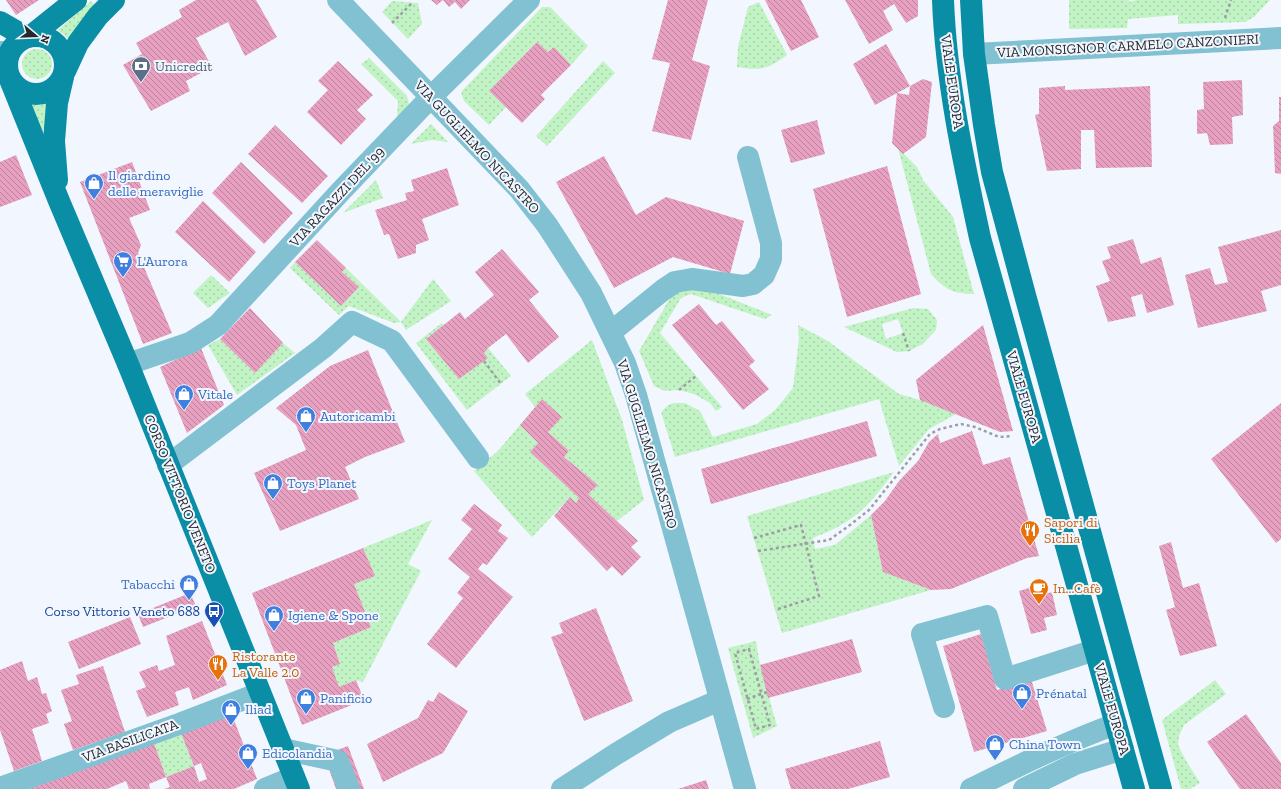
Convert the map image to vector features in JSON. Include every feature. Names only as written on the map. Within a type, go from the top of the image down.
[{"type":"main road","points":[[76,0],[29,36],[18,41],[4,58],[14,84],[20,90],[36,94],[45,93],[52,90],[59,84],[78,43],[98,16],[114,0]]},
{"type":"main road","name":"VIALE EUROPA","points":[[942,0],[950,83],[965,170],[980,238],[1134,789]]},
{"type":"main road","name":"VIALE EUROPA","points":[[971,0],[974,54],[992,172],[1024,295],[1161,789]]},
{"type":"main road","points":[[0,22],[29,36],[44,36],[53,40],[64,54],[66,62],[64,74]]},
{"type":"main road","name":"CORSO VITTORIO VENETO","points":[[4,58],[59,201],[128,364],[296,783]]},
{"type":"main road","name":"CORSO VITTORIO VENETO","points":[[59,201],[54,141],[57,103],[64,74]]},
{"type":"street","name":"VIA GUGLIELMO NICASTRO","points":[[338,0],[519,188],[547,225],[591,293],[625,363],[636,394],[745,789]]},
{"type":"street","name":"VIA RAGAZZI DEL '99","points":[[128,364],[190,343],[218,325],[341,192],[528,0]]},
{"type":"street","name":"VIA MONSIGNOR CARMELO CANZONIERI","points":[[974,54],[1281,38]]},
{"type":"street","points":[[611,332],[675,282],[692,279],[743,286],[753,284],[764,275],[771,259],[771,243],[748,157]]},
{"type":"street","points":[[168,465],[323,348],[352,322],[392,341],[478,458]]},
{"type":"street","points":[[944,707],[922,634],[986,616],[1004,679],[1095,650]]},
{"type":"street","name":"VIA BASILICATA","points":[[0,788],[179,724],[260,693]]},
{"type":"street","points":[[562,789],[669,722],[720,700]]},
{"type":"street","points":[[971,789],[1032,759],[1096,731],[1116,724]]},
{"type":"street","points":[[283,749],[338,761],[349,789]]},
{"type":"street","points":[[1024,789],[1075,764],[1123,749]]},
{"type":"street","points":[[265,789],[296,783]]},
{"type":"path","points":[[1224,23],[1231,0]]},
{"type":"path","points":[[392,23],[412,3]]},
{"type":"path","points":[[903,333],[909,351]]},
{"type":"path","points":[[484,361],[501,384]]},
{"type":"path","points":[[679,390],[696,376]]},
{"type":"path","points":[[758,551],[829,540],[869,510],[930,434],[940,429],[961,424],[975,427],[999,437],[1014,436]]},
{"type":"path","points":[[754,538],[801,525],[819,596],[775,610]]},
{"type":"path","points":[[749,650],[770,725],[756,729],[748,698],[735,653],[749,650]]},
{"type":"path","points":[[742,700],[767,692]]},
{"type":"green space","points":[[1069,0],[1129,0],[1129,2],[1136,0],[1270,0],[1254,17],[1245,22],[1178,24],[1178,15],[1128,19],[1127,28],[1069,29]]},
{"type":"green space","points":[[91,1],[96,5],[69,39],[58,30]]},
{"type":"green space","points":[[392,1],[418,3],[422,24],[408,39],[382,12]]},
{"type":"green space","points":[[759,2],[787,55],[764,68],[752,69],[737,67],[738,47],[748,7]]},
{"type":"green space","points":[[542,7],[550,7],[588,46],[571,65],[554,47],[548,52],[537,42],[489,91],[506,107],[489,125],[464,101],[461,92]]},
{"type":"green space","points":[[37,49],[48,53],[52,64],[48,75],[37,79],[26,75],[22,64],[26,53]]},
{"type":"green space","points":[[369,58],[407,96],[409,104],[397,119],[398,101],[361,64]]},
{"type":"green space","points":[[603,61],[615,73],[547,146],[536,136]]},
{"type":"green space","points":[[46,102],[45,129],[38,131],[28,103]]},
{"type":"green space","points":[[431,124],[448,142],[432,140],[411,144]]},
{"type":"green space","points":[[898,148],[917,167],[923,180],[953,217],[974,294],[960,293],[950,290],[941,284],[931,274]]},
{"type":"green space","points":[[376,180],[383,198],[343,213]]},
{"type":"green space","points":[[295,262],[341,306],[359,287],[342,272],[346,268],[401,322],[394,323],[349,306],[339,315],[290,268]]},
{"type":"green space","points":[[211,275],[230,293],[208,308],[193,293]]},
{"type":"green space","points":[[433,279],[451,301],[406,330],[401,322]]},
{"type":"green space","points":[[687,287],[712,291],[772,315],[765,319],[691,294],[681,298],[660,333],[722,407],[716,411],[710,403],[694,394],[679,390],[665,391],[654,386],[639,351],[673,293]]},
{"type":"green space","points":[[913,308],[928,309],[937,320],[936,330],[923,344],[909,351],[897,352],[844,327]],"holes":[[[898,319],[903,333],[886,339],[882,324]]]},
{"type":"green space","points":[[442,323],[444,325],[426,339],[459,379],[488,358],[484,353],[488,348],[511,376],[467,410],[416,343]]},
{"type":"green space","points":[[798,325],[828,341],[899,394],[920,400],[956,414],[929,429],[899,466],[879,399],[675,457],[661,412],[668,405],[674,403],[685,403],[700,411],[713,437],[757,424],[775,410],[793,388],[799,339]]},
{"type":"green space","points":[[220,339],[255,373],[283,343],[295,353],[237,395],[208,345]]},
{"type":"green space","points":[[592,340],[622,420],[644,500],[617,521],[588,494],[598,485],[564,457],[569,451],[548,432],[562,417],[542,400],[535,407],[525,394]]},
{"type":"green space","points":[[520,425],[538,443],[530,452],[579,498],[576,503],[570,497],[532,537],[474,471],[498,451]]},
{"type":"green space","points":[[894,472],[870,502],[854,516],[841,525],[813,538],[815,549],[835,545],[871,515],[883,572],[931,590],[782,633],[747,516]]},
{"type":"green space","points":[[432,520],[408,564],[421,571],[363,682],[356,680],[339,687],[332,667],[340,663],[333,643],[371,627],[354,584],[374,576],[363,548]]},
{"type":"green space","points":[[756,641],[760,665],[777,726],[753,738],[728,648]]},
{"type":"green space","points":[[1215,680],[1226,694],[1184,725],[1179,736],[1178,745],[1200,783],[1190,789],[1181,789],[1162,720]]},
{"type":"green space","points":[[181,733],[194,766],[166,777],[154,743]]},
{"type":"building","points":[[6,0],[39,0],[16,15]]},
{"type":"building","points":[[196,0],[256,0],[277,37],[245,56],[228,22],[196,38],[212,67],[186,81],[190,91],[151,111],[123,65],[142,54],[136,43],[182,17],[179,10]]},
{"type":"building","points":[[431,0],[443,0],[437,5]]},
{"type":"building","points":[[443,0],[470,0],[461,9],[455,2],[449,7]]},
{"type":"building","points":[[668,0],[708,0],[692,60],[710,66],[691,140],[652,131],[670,63],[652,59]]},
{"type":"building","points":[[765,0],[801,0],[819,37],[791,51]]},
{"type":"building","points":[[845,0],[918,0],[918,16],[906,23],[894,4],[883,11],[893,30],[869,44]]},
{"type":"building","points":[[537,42],[548,52],[554,47],[571,65],[541,95],[545,99],[522,123],[489,91]]},
{"type":"building","points":[[886,44],[910,86],[875,105],[853,64]]},
{"type":"building","points":[[338,61],[373,95],[357,110],[366,119],[341,145],[307,112],[328,90],[318,81]]},
{"type":"building","points":[[923,79],[932,82],[926,137],[903,154],[892,143],[897,93],[909,95],[910,86]]},
{"type":"building","points":[[1242,80],[1243,115],[1232,117],[1233,144],[1210,145],[1207,133],[1197,134],[1197,110],[1204,109],[1203,82]]},
{"type":"building","points":[[1065,86],[1065,90],[1150,86],[1152,167],[1096,168],[1094,130],[1081,130],[1081,169],[1047,171],[1035,115],[1039,114],[1039,88]]},
{"type":"building","points":[[1279,97],[1281,97],[1281,174],[1275,173],[1273,126],[1279,121]]},
{"type":"building","points":[[817,120],[825,154],[791,163],[781,130]]},
{"type":"building","points":[[275,125],[328,176],[302,203],[248,154]]},
{"type":"building","points":[[16,155],[32,195],[0,207],[0,162]]},
{"type":"building","points":[[604,156],[636,215],[666,197],[744,221],[730,274],[673,257],[614,288],[556,182]]},
{"type":"building","points":[[132,162],[150,210],[129,218],[141,245],[138,253],[172,333],[143,344],[80,182]]},
{"type":"building","points":[[241,162],[293,213],[264,244],[212,193]]},
{"type":"building","points":[[887,166],[921,294],[847,317],[813,189]]},
{"type":"building","points":[[447,168],[459,205],[422,219],[429,240],[416,245],[416,253],[398,259],[389,234],[384,235],[375,210],[407,200],[405,193],[414,191],[411,180]]},
{"type":"building","points":[[203,201],[256,252],[229,282],[175,232]]},
{"type":"building","points":[[1281,230],[1281,285],[1261,291],[1267,311],[1198,328],[1185,275],[1210,268],[1215,285],[1228,282],[1218,247]]},
{"type":"building","points":[[1133,239],[1141,264],[1161,257],[1174,305],[1147,313],[1142,294],[1131,297],[1136,316],[1108,322],[1096,286],[1110,281],[1102,261],[1111,258],[1107,247]]},
{"type":"building","points":[[317,240],[346,268],[342,272],[359,287],[341,306],[295,262]]},
{"type":"building","points":[[502,249],[539,292],[529,300],[559,337],[528,363],[506,334],[484,353],[488,358],[459,379],[426,339],[460,312],[465,319],[494,295],[475,272]]},
{"type":"building","points":[[699,304],[716,325],[722,321],[755,361],[749,366],[769,389],[743,410],[672,325]]},
{"type":"building","points":[[250,308],[283,343],[255,373],[220,339]]},
{"type":"building","points":[[983,325],[1013,431],[1000,432],[920,400],[916,380]]},
{"type":"building","points":[[201,348],[224,405],[187,433],[160,367]]},
{"type":"building","points":[[368,350],[405,442],[365,457],[345,467],[359,499],[280,531],[254,473],[306,450],[296,425],[276,408],[330,366]]},
{"type":"building","points":[[542,399],[562,417],[548,432],[569,451],[564,457],[598,485],[588,494],[638,541],[631,547],[641,557],[622,576],[612,566],[607,571],[554,516],[570,497],[576,503],[579,498],[530,452],[538,443],[520,425]]},
{"type":"building","points":[[1281,403],[1281,539],[1276,543],[1211,459]]},
{"type":"building","points":[[867,421],[877,456],[711,504],[701,469]]},
{"type":"building","points":[[972,431],[983,465],[1010,457],[1039,556],[1027,558],[951,589],[931,590],[883,572],[871,515],[885,501],[899,481],[918,461],[929,442],[938,434],[940,443]]},
{"type":"building","points":[[474,504],[502,525],[498,531],[508,538],[487,565],[483,563],[478,569],[513,597],[456,668],[427,644],[463,598],[457,593],[470,577],[448,559],[472,529],[461,520]]},
{"type":"building","points":[[1171,542],[1183,588],[1199,583],[1217,646],[1180,656],[1166,610],[1175,607],[1159,546]]},
{"type":"building","points":[[363,548],[375,576],[354,584],[371,627],[333,643],[340,664],[332,667],[339,687],[356,680],[364,700],[302,725],[252,593]]},
{"type":"building","name":"In...Cafè","points":[[1036,586],[1038,596],[1052,592],[1057,615],[1044,618],[1047,630],[1031,634],[1019,591]]},
{"type":"building","points":[[190,593],[196,606],[143,627],[138,614]]},
{"type":"building","points":[[596,608],[633,701],[584,721],[551,637],[563,633],[559,623]]},
{"type":"building","points":[[130,617],[141,644],[79,669],[68,642]]},
{"type":"building","points":[[202,621],[227,685],[193,700],[189,687],[175,692],[179,705],[147,717],[136,691],[146,687],[139,672],[157,665],[159,671],[175,665],[166,636]]},
{"type":"building","points":[[981,634],[997,690],[1031,679],[1047,731],[974,752],[943,646]]},
{"type":"building","points":[[852,639],[862,672],[768,698],[760,665]]},
{"type":"building","points":[[22,661],[28,681],[37,677],[42,694],[46,693],[52,711],[46,714],[49,723],[32,729],[42,761],[14,771],[0,730],[0,670]]},
{"type":"building","points":[[103,666],[125,732],[73,750],[64,724],[72,721],[61,690],[79,684],[76,675]]},
{"type":"building","points":[[439,692],[468,711],[443,753],[383,782],[367,744],[418,718],[428,700],[433,702]]},
{"type":"building","points":[[1246,714],[1281,763],[1281,789],[1240,789],[1207,742]]},
{"type":"building","points":[[232,715],[257,779],[234,789],[164,789],[170,787],[166,777],[194,766],[181,733]],"holes":[[[201,763],[207,779],[199,782],[194,766]]]},
{"type":"building","points":[[880,741],[890,777],[848,789],[791,789],[785,769]]},
{"type":"building","points":[[154,743],[166,777],[149,784],[150,789],[129,789],[126,781],[107,789],[29,789]]},
{"type":"building","points":[[348,746],[364,789],[336,789],[324,755]]},
{"type":"building","points":[[706,780],[709,789],[678,789]]},
{"type":"place","name":"Unicredit","points":[[141,83]]},
{"type":"place","name":"Il giardino delle meraviglie","points":[[94,200]]},
{"type":"place","name":"L'Aurora","points":[[123,278]]},
{"type":"place","name":"Vitale","points":[[184,411]]},
{"type":"place","name":"Autoricambi","points":[[306,433]]},
{"type":"place","name":"Toys Planet","points":[[273,500]]},
{"type":"place","name":"Sapori di Sicilia","points":[[1030,547]]},
{"type":"place","name":"Tabacchi","points":[[189,601]]},
{"type":"place","name":"In...Cafè","points":[[1039,605]]},
{"type":"place","name":"Corso Vittorio Veneto 688","points":[[214,628]]},
{"type":"place","name":"Igiene & Spone","points":[[274,632]]},
{"type":"place","name":"Ristorante La Valle 2.0","points":[[218,681]]},
{"type":"place","name":"Prénatal","points":[[1022,710]]},
{"type":"place","name":"Panificio","points":[[306,715]]},
{"type":"place","name":"Iliad","points":[[231,726]]},
{"type":"place","name":"China Town","points":[[995,761]]},
{"type":"place","name":"Edicolandia","points":[[248,770]]}]
